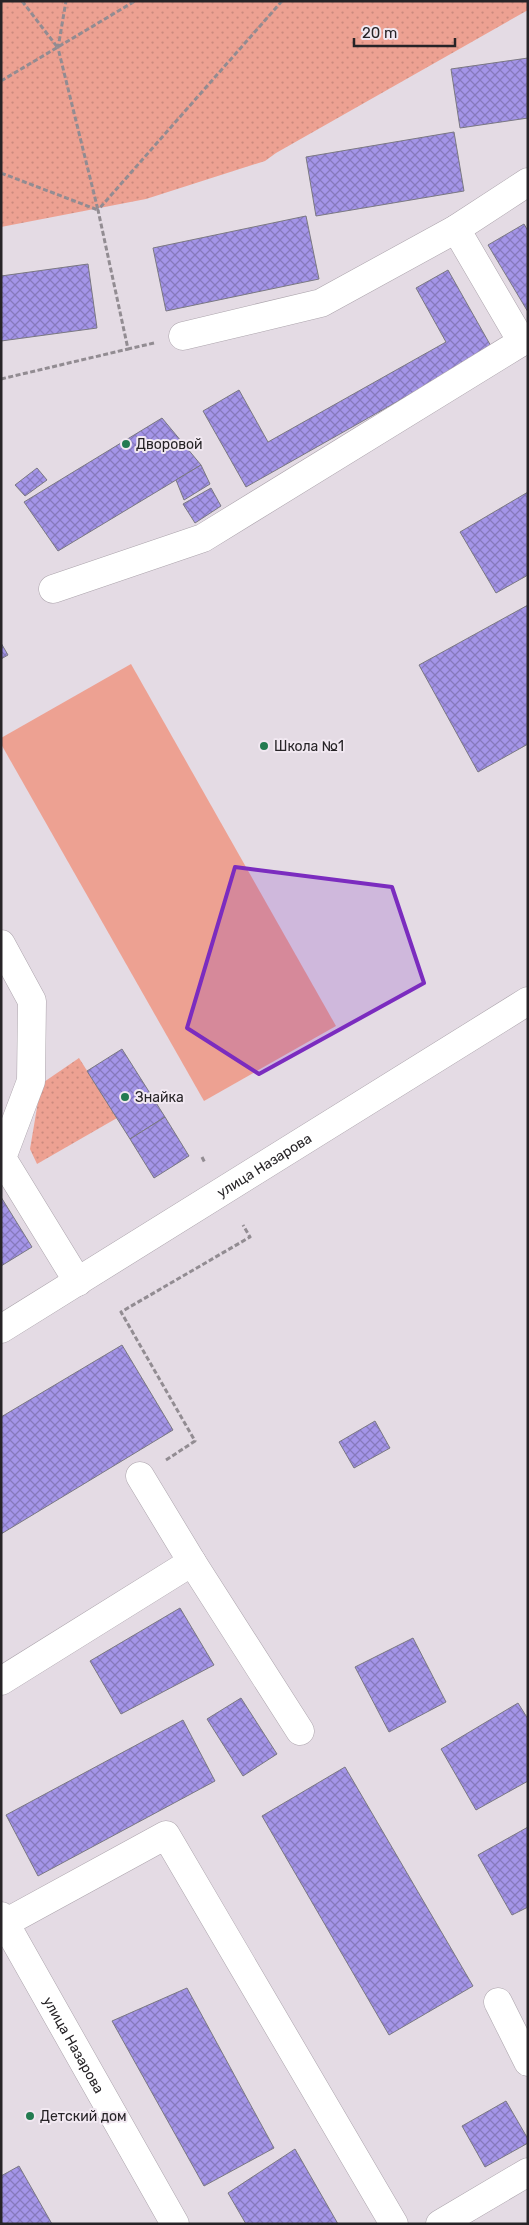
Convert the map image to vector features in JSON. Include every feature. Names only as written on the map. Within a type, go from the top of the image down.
[{"type":"street","points":[[183,336],[321,302],[456,229],[528,182]]},
{"type":"street","points":[[53,589],[203,538],[525,340],[456,229]]},
{"type":"street","points":[[1,944],[32,1001],[30,1081],[2,1158],[78,1282]]},
{"type":"street","name":"улица Назарова","points":[[1,1329],[528,1001]]},
{"type":"street","points":[[1,1100],[30,1081]]},
{"type":"street","points":[[140,1476],[192,1562],[300,1731]]},
{"type":"street","points":[[1,1681],[192,1562]]},
{"type":"street","points":[[3,1919],[166,1835],[394,2224]]},
{"type":"street","name":"улица Назарова","points":[[3,1919],[176,2224]]},
{"type":"street","points":[[498,2002],[528,2062]]},
{"type":"street","points":[[440,2224],[528,2172]]},
{"type":"path","points":[[22,1],[58,48]]},
{"type":"path","points":[[66,1],[58,48],[98,210],[128,349]]},
{"type":"path","points":[[1,81],[135,1]]},
{"type":"path","points":[[98,210],[282,1]]},
{"type":"path","points":[[1,173],[98,210]]},
{"type":"path","points":[[1,379],[183,336]]},
{"type":"path","points":[[202,1157],[205,1163]]},
{"type":"path","points":[[140,1476],[195,1442],[121,1312],[250,1237],[243,1225]]},
{"type":"highlighted area","points":[[235,867],[392,887],[424,983],[259,1074],[187,1028]]},
{"type":"shaded area","points":[[1,1],[528,1],[528,10],[265,161],[146,199],[1,227]]},
{"type":"shaded area","points":[[131,664],[336,1026],[204,1101],[1,744],[1,738]]},
{"type":"shaded area","points":[[79,1058],[117,1118],[37,1164],[30,1149],[41,1084]]},
{"type":"building","points":[[528,58],[528,118],[460,128],[451,69]]},
{"type":"building","points":[[454,132],[464,191],[316,216],[306,157]]},
{"type":"building","points":[[306,216],[319,279],[166,311],[153,248]]},
{"type":"building","points":[[524,224],[528,231],[528,312],[488,245]]},
{"type":"building","points":[[88,264],[97,328],[1,341],[1,276]]},
{"type":"building","points":[[448,270],[492,348],[246,487],[203,411],[239,390],[268,442],[446,342],[416,288]]},
{"type":"building","points":[[162,418],[201,465],[58,551],[24,502]]},
{"type":"building","points":[[201,465],[210,484],[184,500],[176,480]]},
{"type":"building","points":[[37,468],[47,480],[25,496],[15,485]]},
{"type":"building","points":[[211,488],[221,506],[195,523],[183,504]]},
{"type":"building","points":[[528,492],[528,575],[496,593],[460,532]]},
{"type":"building","points":[[528,605],[528,744],[478,772],[419,665]]},
{"type":"building","points":[[1,643],[8,655],[1,659]]},
{"type":"building","points":[[122,1049],[165,1117],[130,1139],[87,1071]]},
{"type":"building","points":[[165,1117],[189,1156],[154,1178],[130,1139]]},
{"type":"building","points":[[1,1197],[32,1247],[1,1266]]},
{"type":"building","points":[[122,1345],[173,1430],[1,1534],[1,1417]]},
{"type":"building","points":[[375,1421],[390,1448],[354,1468],[339,1442]]},
{"type":"building","points":[[180,1608],[214,1665],[121,1714],[90,1661]]},
{"type":"building","points":[[413,1638],[446,1702],[389,1732],[355,1667]]},
{"type":"building","points":[[241,1698],[277,1754],[243,1776],[207,1719]]},
{"type":"building","points":[[518,1703],[528,1719],[528,1781],[476,1810],[441,1749]]},
{"type":"building","points":[[183,1720],[215,1781],[38,1876],[6,1815]]},
{"type":"building","points":[[345,1767],[473,1986],[389,2035],[262,1816]]},
{"type":"building","points":[[528,1827],[528,1907],[512,1915],[478,1855]]},
{"type":"building","points":[[187,1988],[274,2148],[204,2186],[112,2021]]},
{"type":"building","points":[[506,2101],[528,2139],[528,2143],[485,2167],[462,2126]]},
{"type":"building","points":[[295,2149],[338,2224],[246,2224],[228,2193]]},
{"type":"building","points":[[19,2166],[52,2224],[1,2224],[1,2176]]},
{"type":"place","name":"Дворовой","points":[[126,444]]},
{"type":"place","name":"Школа №1","points":[[264,746]]},
{"type":"place","name":"Знайка","points":[[125,1097]]},
{"type":"place","name":"Детский дом","points":[[30,2116]]}]
